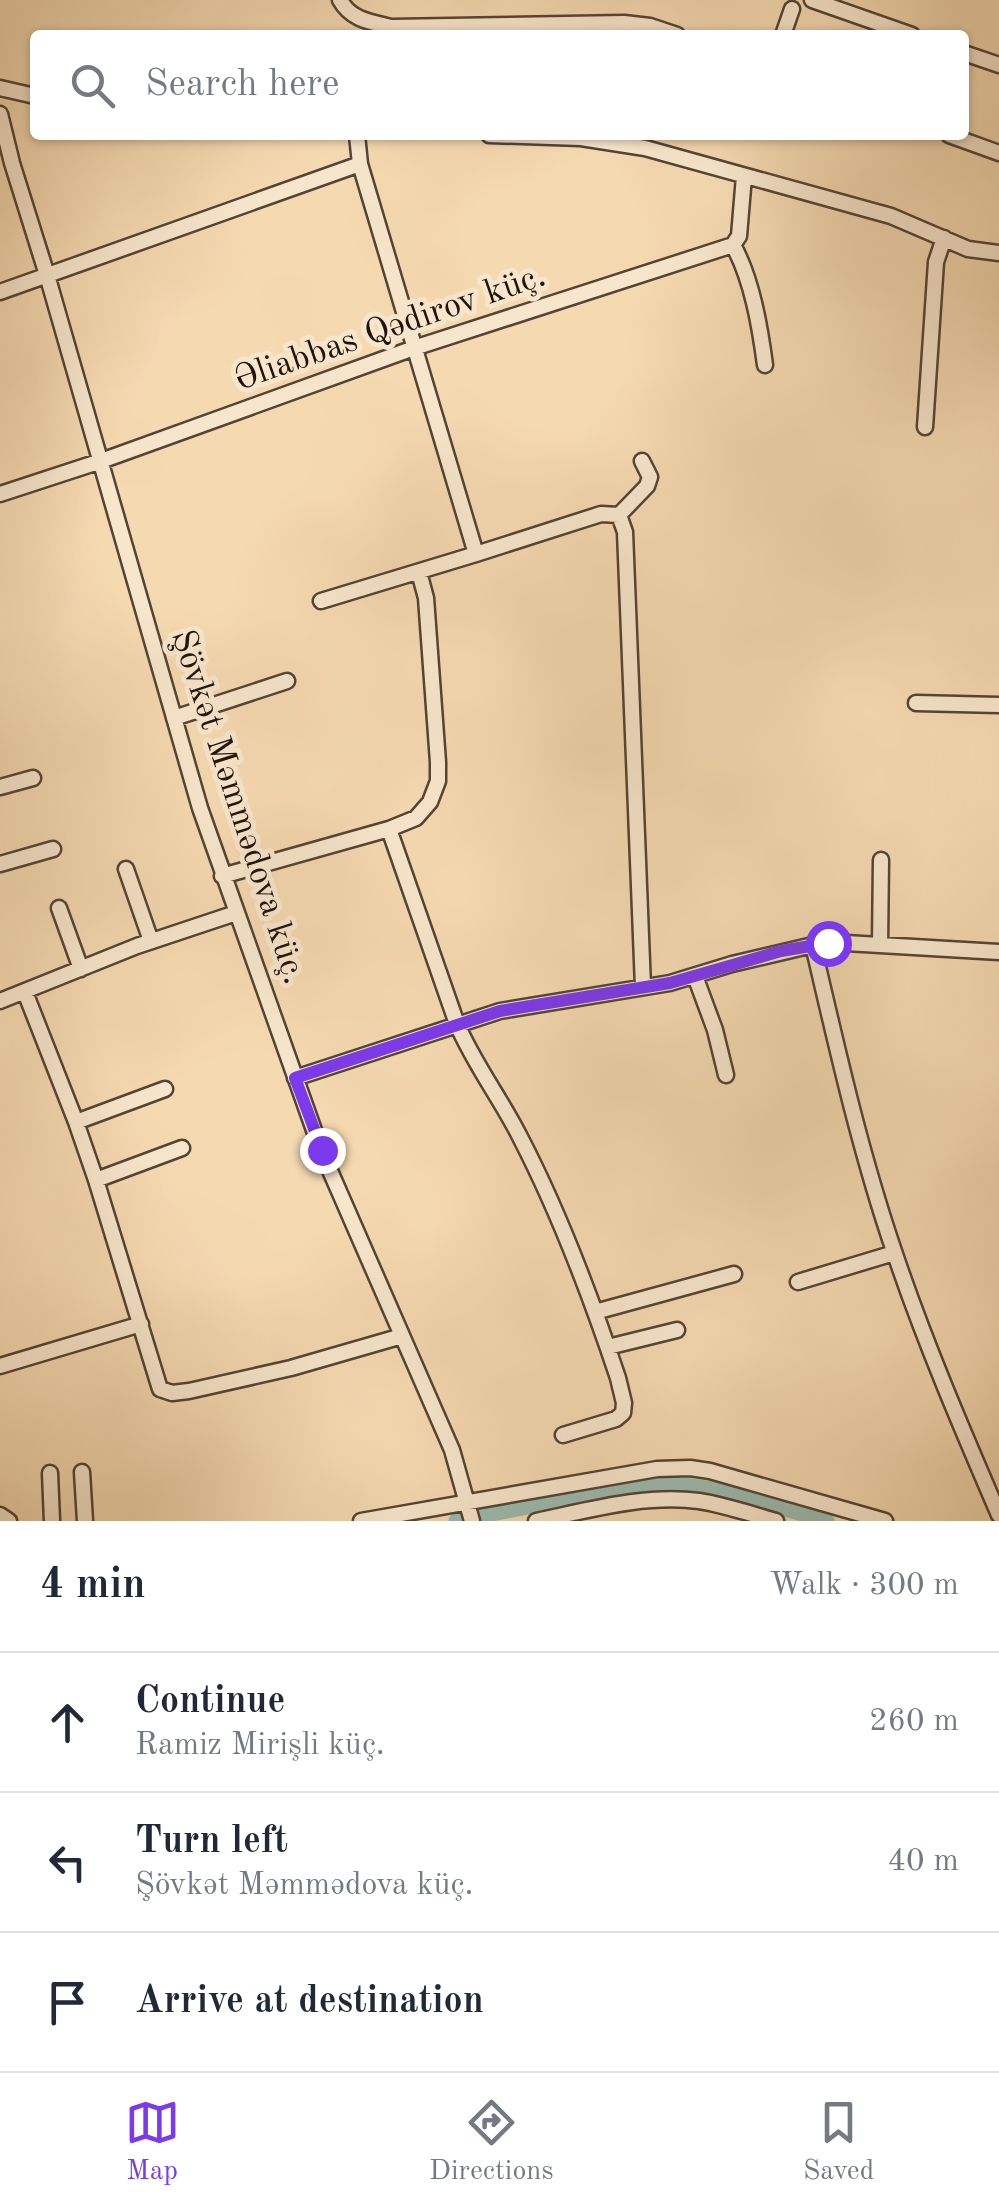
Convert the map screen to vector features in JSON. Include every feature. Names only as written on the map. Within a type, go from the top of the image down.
[{"type":"street","points":[[340,0],[355,18],[392,27],[637,23],[660,30]]},
{"type":"street","points":[[812,0],[898,30]]},
{"type":"street","points":[[784,30],[792,9]]},
{"type":"street","points":[[969,55],[999,65]]},
{"type":"street","points":[[0,88],[30,95]]},
{"type":"street","name":"Şövkət Məmmədova küç.","points":[[0,114],[222,876],[338,1192],[452,1450],[472,1521]]},
{"type":"street","points":[[358,140],[360,164],[476,554]]},
{"type":"street","points":[[596,140],[627,144],[892,216],[968,248],[999,253]]},
{"type":"street","points":[[962,140],[999,154]]},
{"type":"street","points":[[0,292],[360,164]]},
{"type":"street","points":[[744,176],[739,236],[733,245],[760,326],[765,366]]},
{"type":"street","points":[[925,427],[936,262],[944,238]]},
{"type":"street","name":"Əliabbas Qədirov küç.","points":[[0,494],[414,348],[733,245]]},
{"type":"street","points":[[321,601],[600,514],[619,515],[648,486],[650,477],[642,461]]},
{"type":"street","points":[[619,515],[625,532],[643,988]]},
{"type":"street","points":[[222,876],[389,829],[416,818],[430,802],[438,780],[426,598],[419,572]]},
{"type":"street","points":[[174,718],[287,681]]},
{"type":"street","points":[[916,702],[999,705]]},
{"type":"street","points":[[0,787],[33,778]]},
{"type":"street","points":[[389,829],[457,1024],[527,1150],[618,1378],[623,1413],[616,1419],[564,1436]]},
{"type":"street","points":[[0,864],[53,849]]},
{"type":"street","points":[[880,946],[881,860]]},
{"type":"street","points":[[126,868],[151,941]]},
{"type":"street","points":[[59,908],[81,969]]},
{"type":"street","points":[[0,1001],[236,912]]},
{"type":"street","points":[[295,1078],[500,1011],[643,988],[813,944],[999,952]]},
{"type":"street","points":[[813,944],[852,1112],[894,1253],[954,1411],[999,1515]]},
{"type":"street","points":[[695,976],[726,1074]]},
{"type":"street","points":[[25,992],[96,1180],[160,1388],[172,1394],[290,1368],[402,1336]]},
{"type":"street","points":[[76,1122],[165,1089]]},
{"type":"street","points":[[96,1180],[182,1148]]},
{"type":"street","points":[[798,1282],[894,1253]]},
{"type":"street","points":[[594,1312],[734,1274]]},
{"type":"street","points":[[0,1366],[141,1324]]},
{"type":"street","points":[[608,1347],[677,1330]]},
{"type":"street","points":[[361,1521],[657,1469],[690,1468],[710,1470],[884,1521]]},
{"type":"street","points":[[82,1472],[84,1521]]},
{"type":"street","points":[[50,1473],[52,1521]]},
{"type":"street","points":[[536,1521],[628,1502],[662,1500],[706,1502],[776,1521]]},
{"type":"street","points":[[0,1515],[8,1521]]},
{"type":"waterway","points":[[456,1521],[629,1487],[661,1485],[718,1490],[827,1521]]},
{"type":"route","points":[[322,1150],[295,1078],[479,1016],[670,983],[781,951],[828,943]]}]
